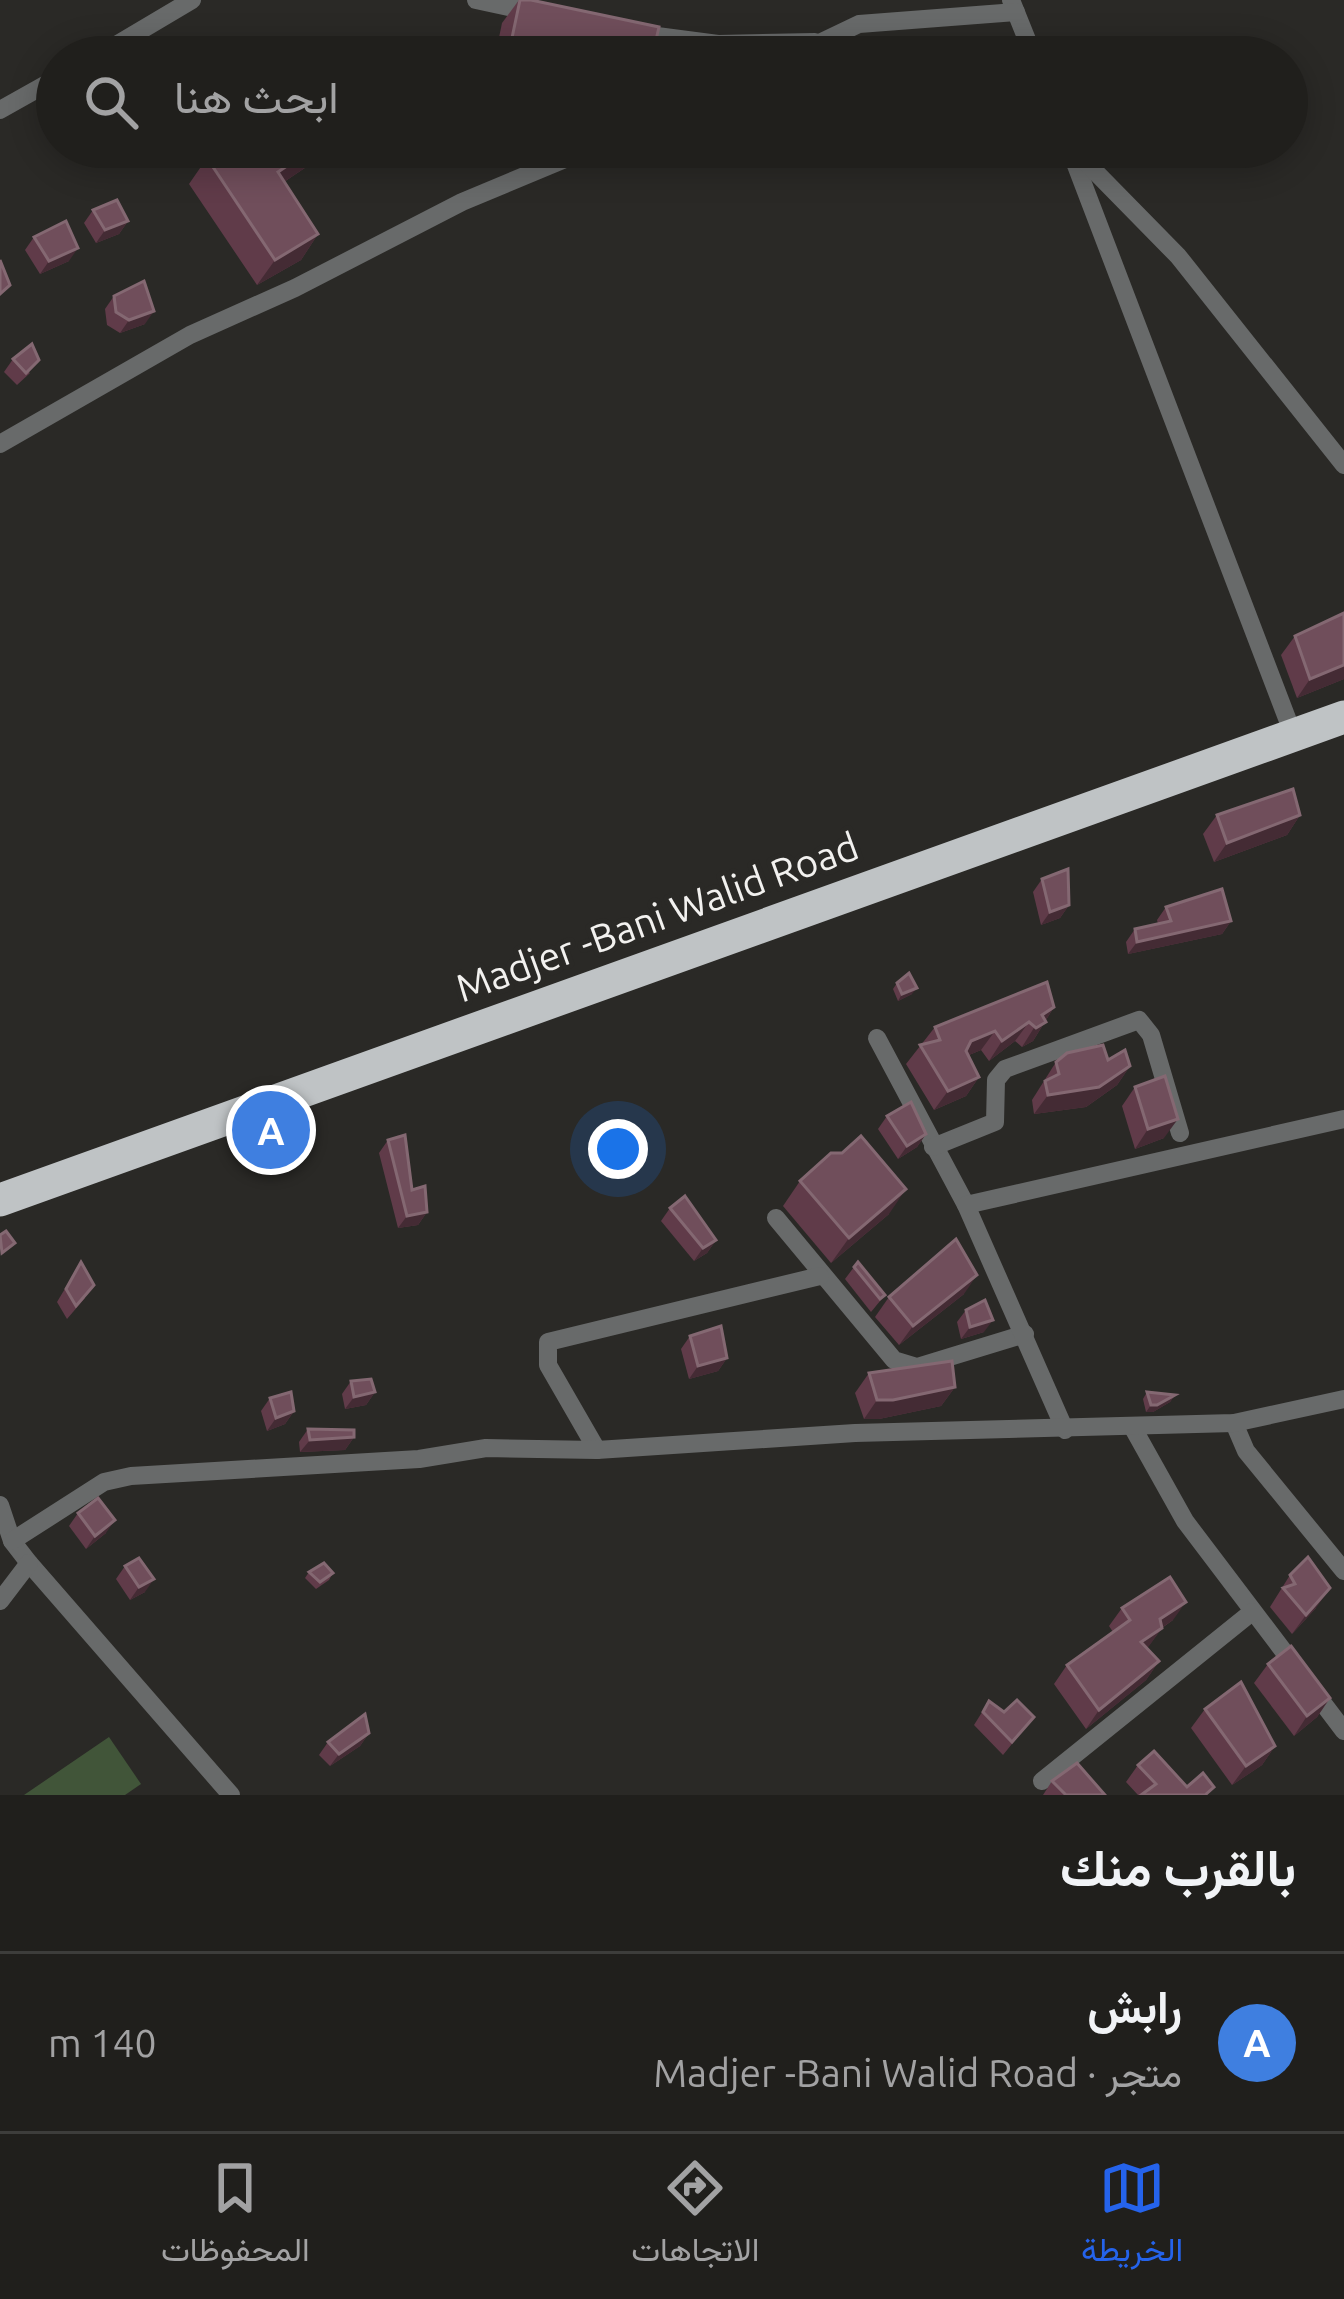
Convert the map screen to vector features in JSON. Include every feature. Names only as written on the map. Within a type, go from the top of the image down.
[{"type":"highway","name":"Madjer -Bani Walid Road","points":[[0,1199],[1344,716]]},
{"type":"street","points":[[131,36],[191,0]]},
{"type":"street","points":[[476,0],[550,15]]},
{"type":"street","points":[[830,36],[859,24],[1013,6],[1025,36]]},
{"type":"street","points":[[610,28],[664,36]]},
{"type":"street","points":[[0,110],[36,90]]},
{"type":"street","points":[[0,444],[190,334],[295,288],[462,202],[544,168]]},
{"type":"street","points":[[1078,168],[1294,734]]},
{"type":"street","points":[[1091,168],[1178,256],[1344,465]]},
{"type":"street","points":[[933,1147],[995,1123],[999,1113],[995,1086],[1005,1069],[1139,1020],[1150,1035],[1180,1133]]},
{"type":"street","points":[[877,1038],[966,1205],[1065,1430]]},
{"type":"street","points":[[966,1205],[1344,1118]]},
{"type":"street","points":[[776,1218],[820,1276],[904,1365],[917,1367],[1025,1334]]},
{"type":"street","points":[[597,1450],[548,1365],[548,1342],[820,1276]]},
{"type":"street","points":[[12,1541],[104,1482],[131,1476],[419,1459],[486,1448],[597,1450],[855,1433],[1234,1423],[1344,1399]]},
{"type":"street","points":[[1234,1423],[1246,1451],[1344,1570]]},
{"type":"street","points":[[1133,1428],[1185,1520],[1344,1731]]},
{"type":"street","points":[[0,1505],[12,1541],[29,1563],[231,1795]]},
{"type":"street","points":[[0,1600],[29,1563]]},
{"type":"street","points":[[1042,1781],[1212,1649],[1252,1612]]},
{"type":"green space","points":[[109,1737],[141,1784],[125,1795],[24,1795]]},
{"type":"building","points":[[520,0],[659,27],[657,36],[512,36]]},
{"type":"building","points":[[214,168],[284,168],[278,172],[318,234],[275,260]]},
{"type":"building","points":[[117,200],[128,221],[105,230],[93,210]]},
{"type":"building","points":[[66,221],[78,248],[49,261],[34,237]]},
{"type":"building","points":[[0,260],[10,285],[0,294]]},
{"type":"building","points":[[144,281],[154,311],[129,320],[116,312],[114,296]]},
{"type":"building","points":[[32,344],[39,360],[26,373],[13,359]]},
{"type":"building","points":[[1344,613],[1344,665],[1310,679],[1295,636]]},
{"type":"building","points":[[1293,789],[1300,815],[1227,843],[1217,815]]},
{"type":"building","points":[[1068,869],[1069,905],[1050,912],[1042,879]]},
{"type":"building","points":[[1222,889],[1231,921],[1137,942],[1135,929],[1171,921],[1166,907]]},
{"type":"building","points":[[909,973],[917,988],[902,994],[897,983]]},
{"type":"building","points":[[1047,982],[1054,1007],[1042,1015],[1046,1022],[1036,1028],[1029,1022],[1002,1041],[995,1031],[971,1041],[966,1051],[979,1077],[948,1091],[920,1045],[940,1040],[935,1027]]},
{"type":"building","points":[[1103,1045],[1108,1060],[1125,1050],[1130,1066],[1099,1087],[1048,1095],[1045,1081],[1059,1074],[1056,1062],[1067,1053]]},
{"type":"building","points":[[1165,1076],[1178,1119],[1148,1129],[1135,1087]]},
{"type":"building","points":[[911,1102],[926,1134],[907,1146],[887,1116]]},
{"type":"building","points":[[405,1135],[412,1190],[425,1186],[427,1212],[407,1216],[388,1140]]},
{"type":"building","points":[[861,1136],[906,1189],[849,1238],[800,1181],[831,1153],[842,1153]]},
{"type":"building","points":[[685,1196],[716,1240],[703,1248],[670,1208]]},
{"type":"building","points":[[6,1231],[15,1243],[2,1253],[0,1235]]},
{"type":"building","points":[[956,1239],[977,1275],[913,1326],[889,1297]]},
{"type":"building","points":[[81,1262],[94,1285],[76,1306],[66,1289]]},
{"type":"building","points":[[858,1262],[885,1295],[880,1299],[854,1267]]},
{"type":"building","points":[[985,1300],[993,1320],[970,1327],[966,1310]]},
{"type":"building","points":[[721,1326],[727,1358],[698,1366],[690,1336]]},
{"type":"building","points":[[952,1361],[955,1387],[877,1400],[869,1373]]},
{"type":"building","points":[[371,1379],[375,1392],[354,1397],[351,1381]]},
{"type":"building","points":[[291,1392],[294,1411],[276,1418],[270,1398]]},
{"type":"building","points":[[1147,1392],[1175,1395],[1151,1405]]},
{"type":"building","points":[[308,1429],[354,1430],[354,1437],[310,1440]]},
{"type":"building","points":[[98,1498],[115,1520],[95,1536],[78,1513]]},
{"type":"building","points":[[1308,1557],[1330,1588],[1306,1615],[1283,1588],[1295,1584],[1290,1575]]},
{"type":"building","points":[[139,1558],[154,1579],[139,1587],[125,1566]]},
{"type":"building","points":[[324,1563],[333,1573],[320,1582],[309,1572]]},
{"type":"building","points":[[1170,1577],[1186,1602],[1160,1619],[1162,1628],[1141,1642],[1159,1661],[1099,1710],[1067,1665],[1130,1620],[1122,1608]]},
{"type":"building","points":[[1291,1646],[1330,1698],[1307,1716],[1268,1664]]},
{"type":"building","points":[[1241,1682],[1275,1746],[1246,1766],[1205,1709]]},
{"type":"building","points":[[1017,1700],[1034,1717],[1012,1742],[983,1712],[989,1701],[1004,1712]]},
{"type":"building","points":[[365,1714],[369,1733],[339,1754],[328,1742]]},
{"type":"building","points":[[1154,1751],[1187,1787],[1203,1773],[1214,1787],[1205,1795],[1141,1795],[1156,1784],[1138,1765]]},
{"type":"building","points":[[1077,1763],[1105,1795],[1066,1795],[1052,1781]]},
{"type":"place","name":"رابش","points":[[271,1130]]}]
